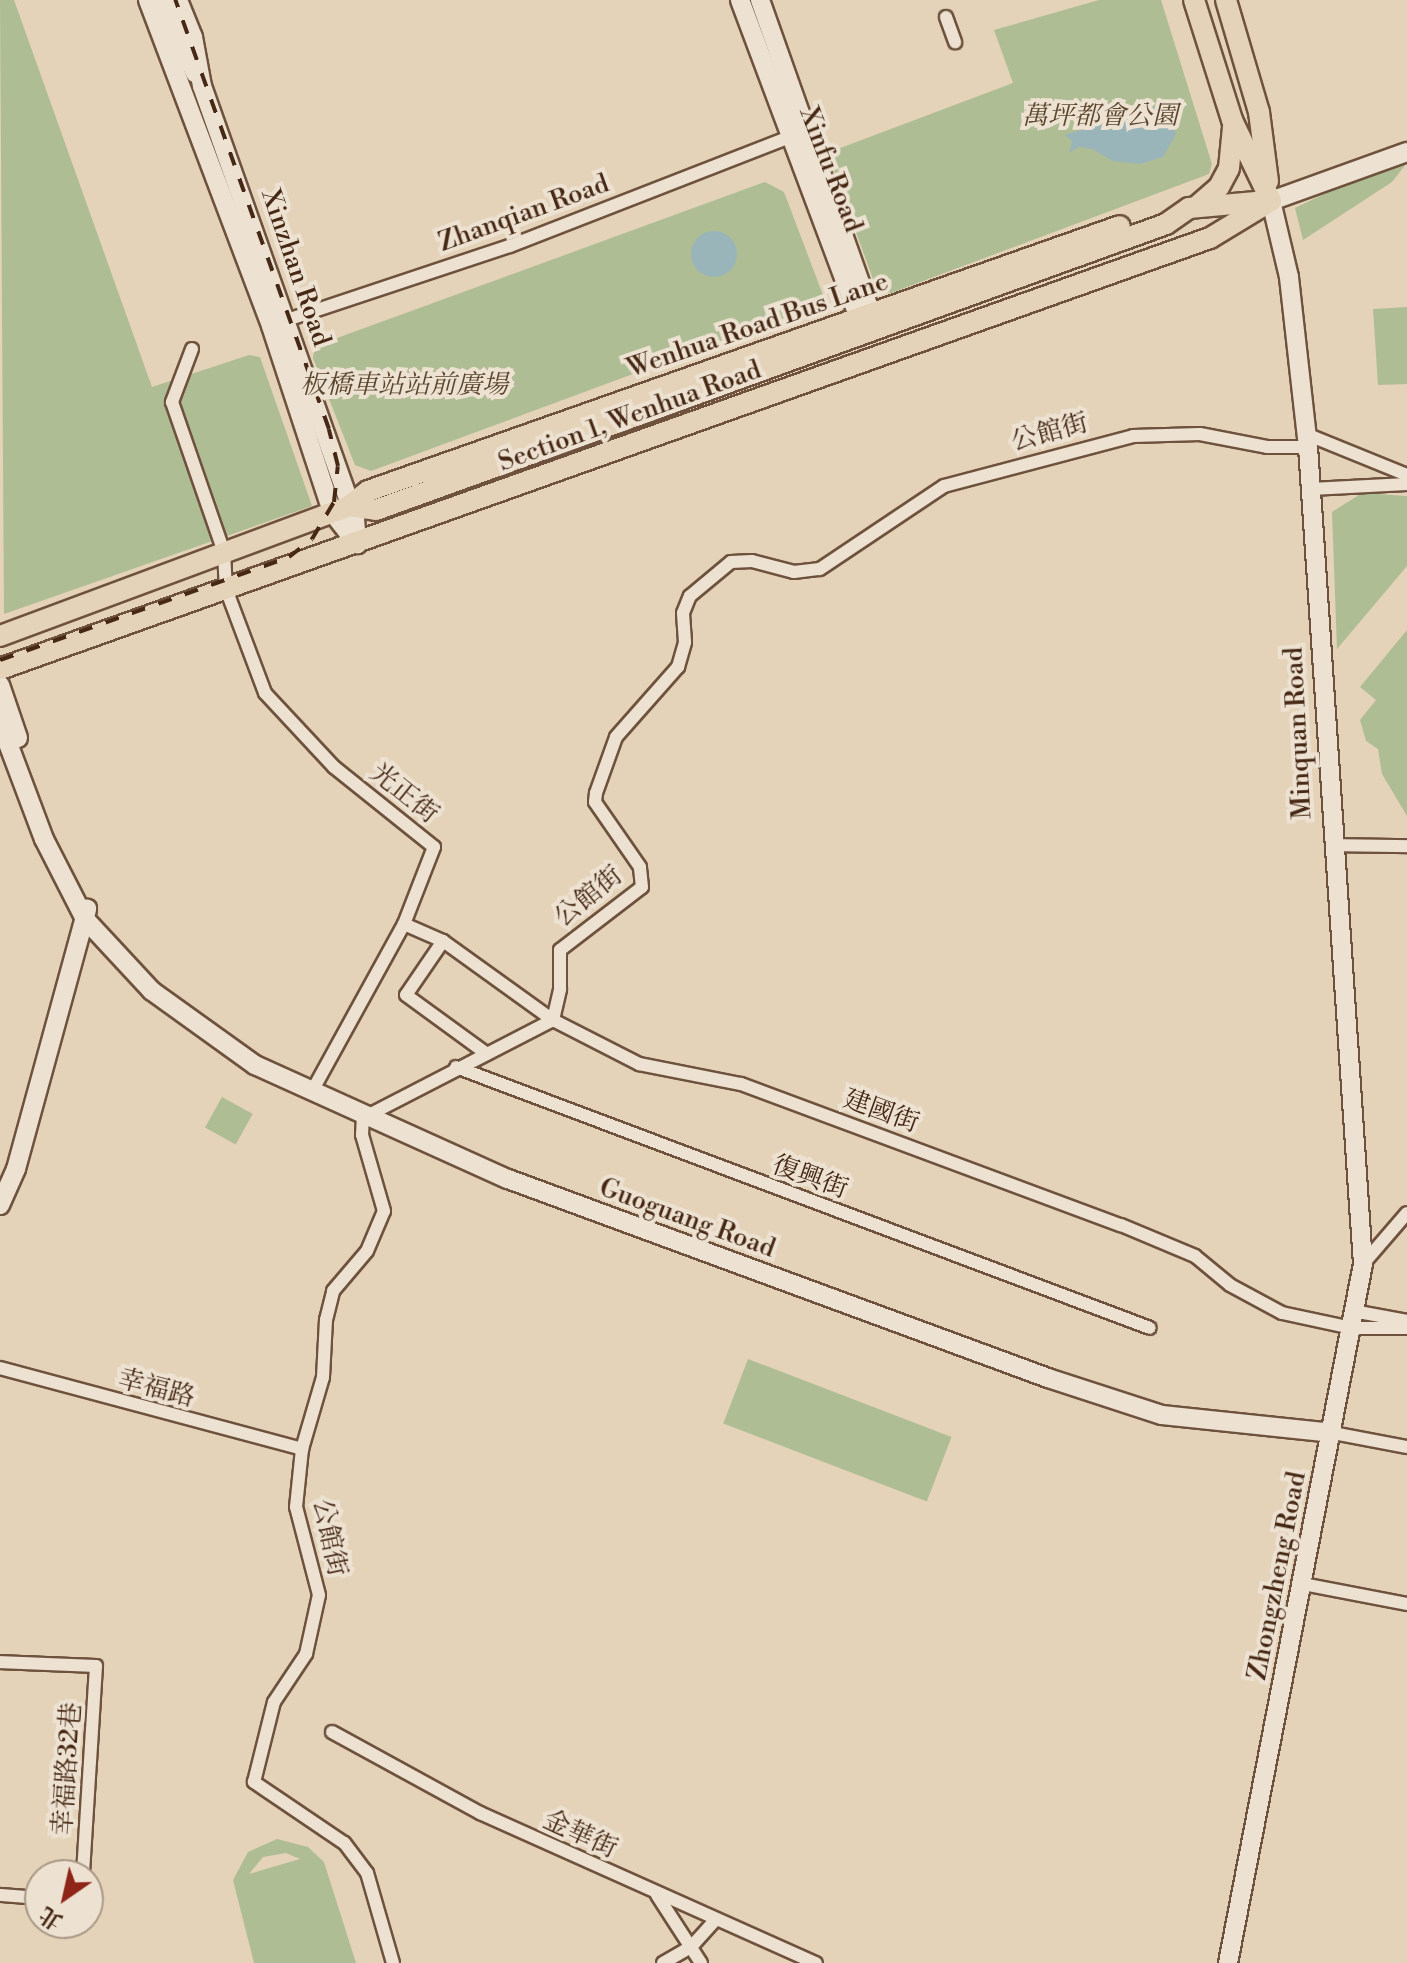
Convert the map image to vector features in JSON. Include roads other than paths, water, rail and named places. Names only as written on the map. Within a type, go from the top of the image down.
[{"type":"main road","name":"Minquan Road","points":[[1194,0],[1232,120],[1271,201]]},
{"type":"main road","name":"Minquan Road","points":[[1226,0],[1259,112],[1271,201]]},
{"type":"main road","points":[[1193,207],[1219,187],[1229,168],[1235,144],[1232,120]]},
{"type":"main road","name":"Section 1, Wenhua Road","points":[[1193,207],[1271,201]]},
{"type":"main road","name":"Section 1, Wenhua Road","points":[[0,669],[1210,238],[1271,201]]},
{"type":"main road","name":"Wenhua Road Bus Lane","points":[[341,509],[368,491],[868,323],[1161,212],[1193,207]]},
{"type":"main road","points":[[0,636],[341,509]]},
{"type":"street","name":"Xinzhan Road","points":[[148,0],[278,323]]},
{"type":"street","points":[[161,0],[178,44],[202,86]]},
{"type":"street","name":"Xinzhan Road","points":[[178,0],[193,37],[202,86],[278,323],[341,509],[357,544]]},
{"type":"street","name":"Xinfu Road","points":[[740,0],[789,137],[868,323]]},
{"type":"street","name":"Xinfu Road","points":[[760,0],[880,355]]},
{"type":"street","points":[[946,17],[955,42]]},
{"type":"street","name":"Zhanqian Road","points":[[278,323],[510,246],[789,137]]},
{"type":"street","name":"Section 1, Wenhua Road","points":[[1271,201],[1407,152]]},
{"type":"street","name":"Minquan Road","points":[[1271,201],[1289,277],[1307,440],[1332,845],[1363,1264]]},
{"type":"street","points":[[192,349],[172,402],[224,552],[226,589]]},
{"type":"street","name":"公館街","points":[[553,1020],[560,989],[560,950],[642,887],[640,867],[595,802],[596,793],[616,737],[678,667],[685,642],[683,613],[706,581],[731,562],[752,561],[794,572],[820,569],[944,486],[1056,452],[1133,436],[1177,433],[1267,447],[1307,440]]},
{"type":"street","points":[[1307,440],[1407,475]]},
{"type":"street","points":[[1311,489],[1407,484]]},
{"type":"street","name":"光正街","points":[[226,589],[265,693],[334,767],[434,847],[404,924],[311,1093]]},
{"type":"street","points":[[0,685],[55,842],[87,903],[16,1169],[0,1205]]},
{"type":"street","points":[[0,722],[44,839],[85,919]]},
{"type":"street","points":[[1332,845],[1407,846]]},
{"type":"street","name":"Guoguang Road","points":[[85,919],[105,944],[176,1011],[215,1041],[363,1118],[595,1213],[1162,1415],[1333,1433]]},
{"type":"street","name":"建國街","points":[[404,924],[443,941],[553,1020],[639,1064],[741,1084],[1121,1225],[1195,1256],[1230,1285],[1282,1313],[1352,1320]]},
{"type":"street","points":[[443,941],[406,995],[487,1054]]},
{"type":"street","points":[[363,1118],[456,1067],[553,1020]]},
{"type":"street","name":"復興街","points":[[456,1067],[1150,1328]]},
{"type":"street","name":"公館街","points":[[363,1118],[362,1135],[384,1211],[367,1251],[333,1291],[323,1377],[302,1449],[296,1507],[319,1595],[306,1654],[274,1702],[254,1782],[344,1843],[367,1873],[393,1963]]},
{"type":"street","name":"Zhongzheng Road","points":[[1228,1963],[1333,1433],[1363,1264],[1407,1213]]},
{"type":"street","points":[[1352,1320],[1407,1321]]},
{"type":"street","points":[[1352,1320],[1407,1328]]},
{"type":"street","name":"幸福路","points":[[0,1368],[302,1449]]},
{"type":"street","points":[[1333,1433],[1407,1447]]},
{"type":"street","points":[[1303,1584],[1407,1604]]},
{"type":"street","name":"幸福路32巷","points":[[0,1662],[96,1666],[84,1859]]},
{"type":"street","name":"金華街","points":[[332,1732],[480,1813],[657,1895],[816,1963]]},
{"type":"street","points":[[0,1895],[24,1897]]},
{"type":"street","points":[[657,1895],[701,1963]]},
{"type":"street","points":[[663,1963],[691,1947],[715,1920]]},
{"type":"water","points":[[1145,101],[1173,121],[1176,134],[1163,157],[1140,164],[1113,161],[1092,149],[1079,147],[1069,153],[1072,141],[1065,135],[1093,126],[1121,102],[1137,114]]},
{"type":"water","points":[[714,231],[730,238],[737,254],[730,270],[714,277],[698,270],[691,254],[698,238]]},
{"type":"railway","points":[[0,660],[289,557],[312,539],[334,502],[338,466],[329,429],[175,0]]},
{"type":"park label","name":"萬坪都會公園","points":[[1100,117]]},
{"type":"park label","name":"板橋車站站前廣場","points":[[404,386]]}]
